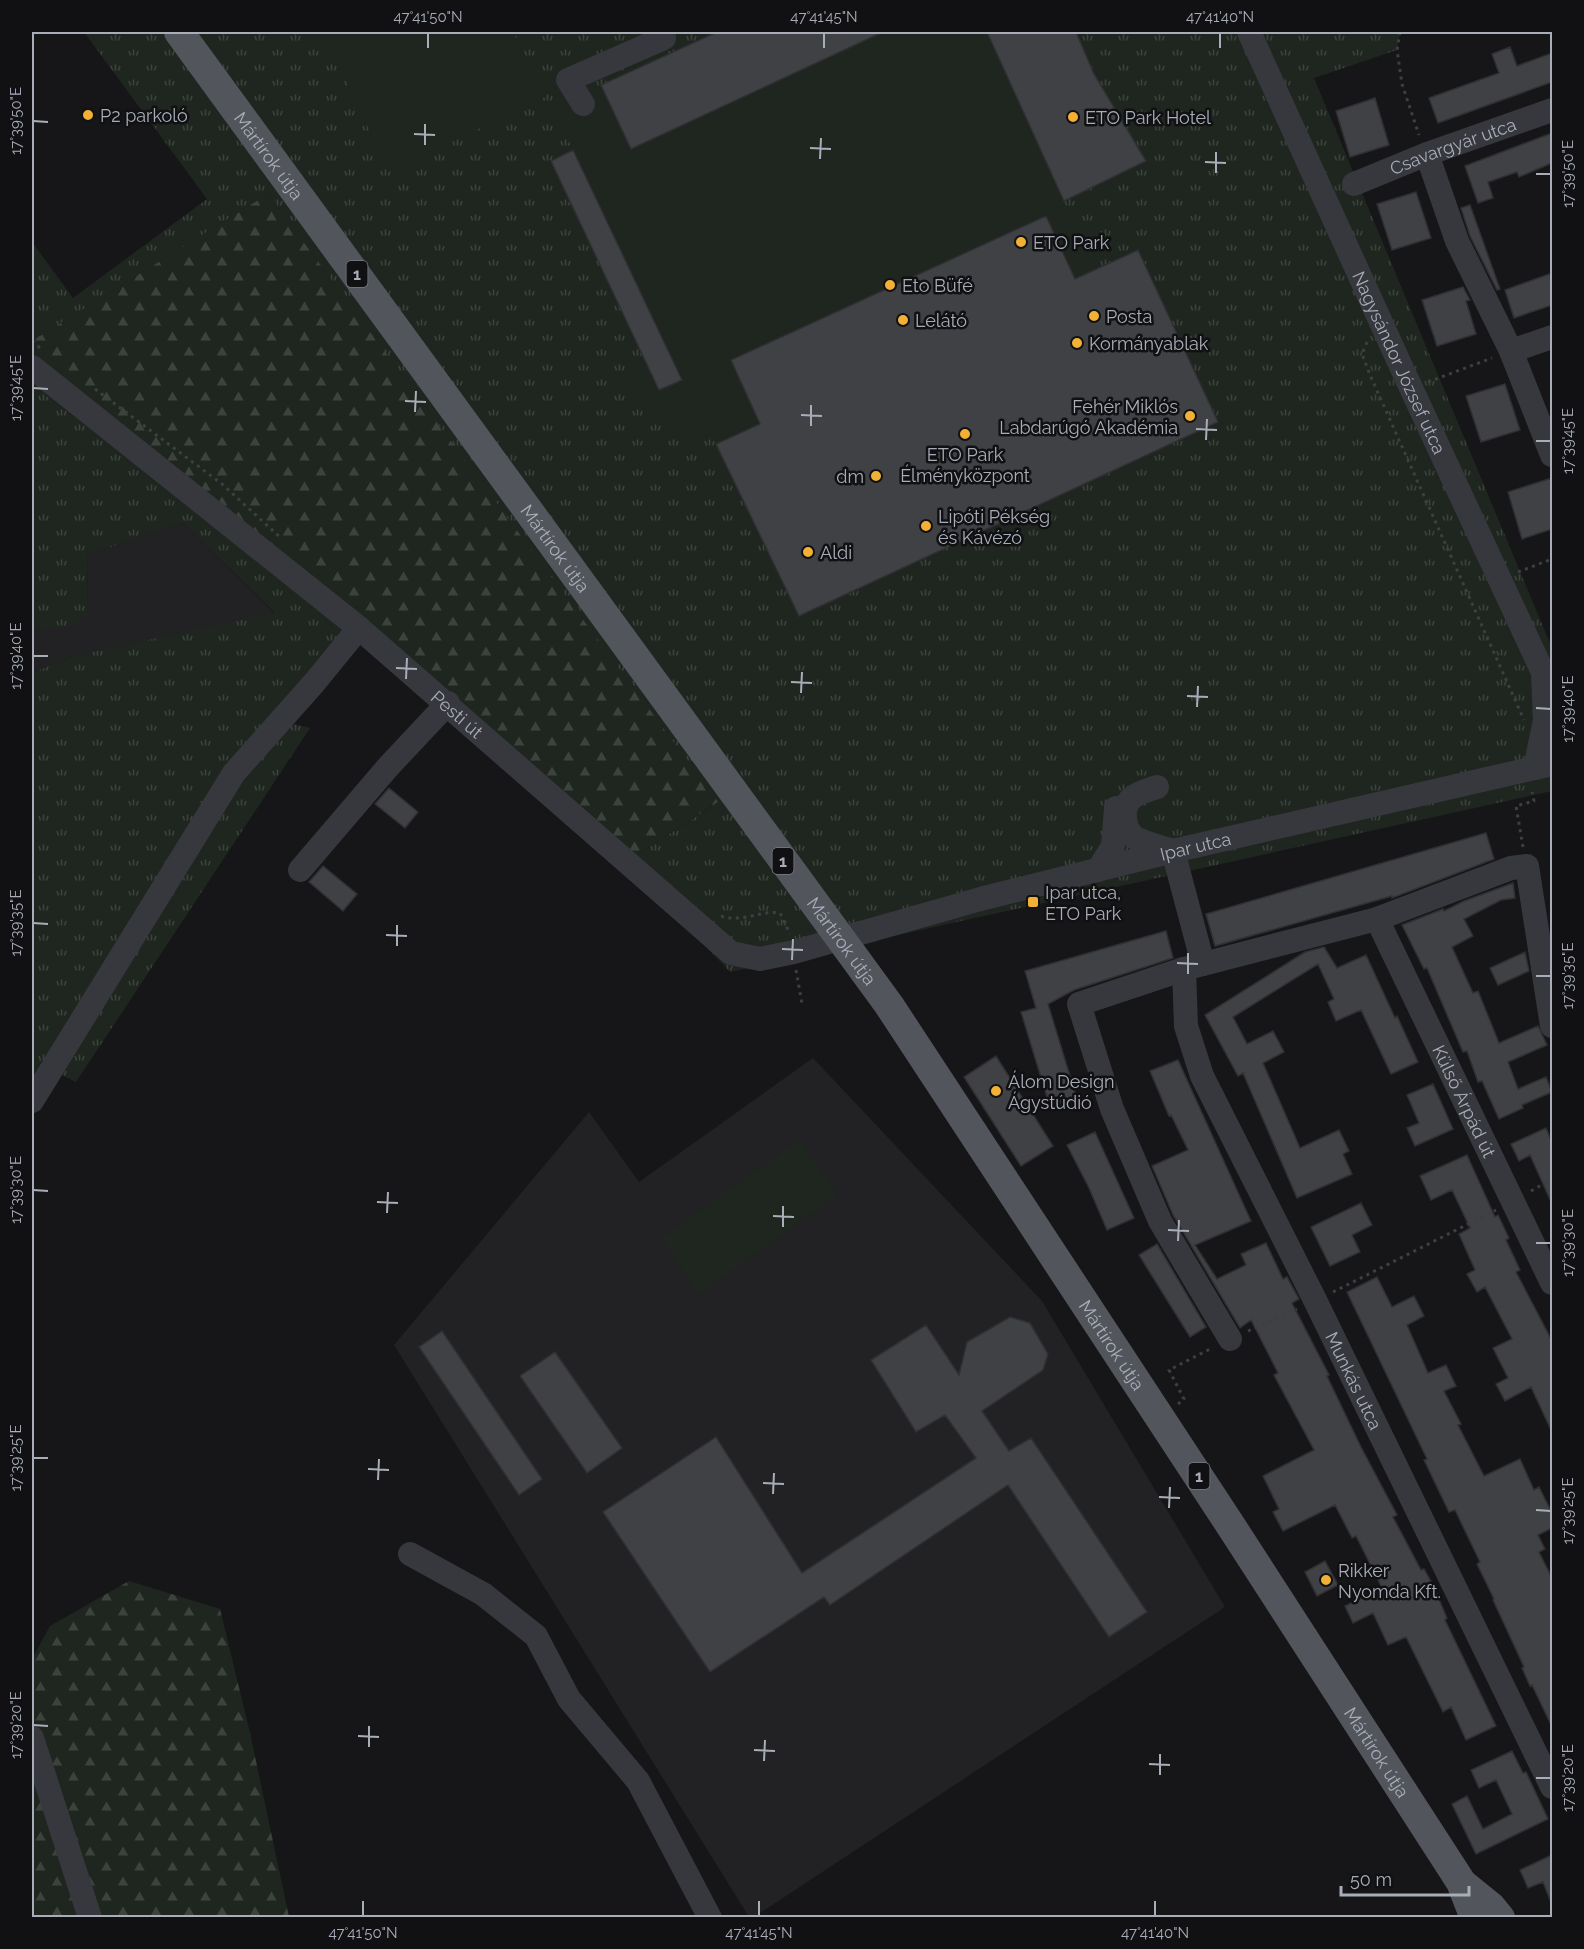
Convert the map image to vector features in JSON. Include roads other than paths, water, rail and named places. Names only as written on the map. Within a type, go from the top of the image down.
[{"type":"main road","name":"Mártírok útja","points":[[179,32],[912,1039],[1232,1526],[1461,1882],[1475,1917]]},
{"type":"main road","name":"Mártírok útja","points":[[1461,1882],[1500,1917]]},
{"type":"street","points":[[583,104],[568,80],[664,38],[661,32]]},
{"type":"street","name":"Nagysándor József utca","points":[[1249,32],[1547,682]]},
{"type":"street","name":"Csavargyár utca","points":[[1354,184],[1427,154],[1552,110]]},
{"type":"street","points":[[1427,154],[1457,241],[1511,351],[1552,455]]},
{"type":"street","points":[[1511,351],[1552,337]]},
{"type":"street","name":"Pesti út","points":[[38,359],[448,703],[731,953],[760,960],[840,938]]},
{"type":"street","points":[[32,1101],[234,773],[314,683],[359,627]]},
{"type":"street","points":[[1544,766],[1547,682]]},
{"type":"street","points":[[300,870],[387,766],[448,703]]},
{"type":"street","name":"Ipar utca","points":[[840,938],[984,898],[1173,851],[1544,766]]},
{"type":"street","points":[[1157,787],[1131,798],[1125,808],[1126,822],[1129,831],[1136,838],[1173,851]]},
{"type":"street","points":[[1098,870],[1113,846],[1117,811],[1115,800]]},
{"type":"street","name":"Munkás utca","points":[[1173,851],[1193,966],[1186,1026],[1202,1076],[1316,1300],[1552,1787]]},
{"type":"street","points":[[1230,1339],[1160,1221],[1112,1109],[1079,1004],[1193,966],[1377,919],[1511,868],[1527,866],[1552,1026]]},
{"type":"street","name":"Külső Árpád út","points":[[1377,919],[1552,1283]]},
{"type":"street","points":[[410,1554],[483,1594],[536,1636],[569,1699],[638,1781],[710,1917]]},
{"type":"street","points":[[32,1738],[90,1917]]},
{"type":"place","name":"P2 parkoló","points":[[88,115]]},
{"type":"place","name":"ETO Park Hotel","points":[[1073,117]]},
{"type":"place","name":"ETO Park","points":[[1021,242]]},
{"type":"place","name":"Eto Büfé","points":[[890,285]]},
{"type":"place","name":"Posta","points":[[1094,316]]},
{"type":"place","name":"Lelátó","points":[[903,320]]},
{"type":"place","name":"Kormányablak","points":[[1077,343]]},
{"type":"place","name":"Fehér Miklós Labdarúgó Akadémia","points":[[1190,416]]},
{"type":"place","name":"ETO Park Élményközpont","points":[[965,434]]},
{"type":"place","name":"dm","points":[[876,476]]},
{"type":"place","name":"Lipóti Pékség és Kávézó","points":[[926,526]]},
{"type":"place","name":"Aldi","points":[[808,552]]},
{"type":"place","name":"Ipar utca, ETO Park","points":[[1033,902]]},
{"type":"place","name":"Álom Design Ágystúdió","points":[[996,1091]]},
{"type":"place","name":"Rikker Nyomda Kft.","points":[[1326,1580]]}]
